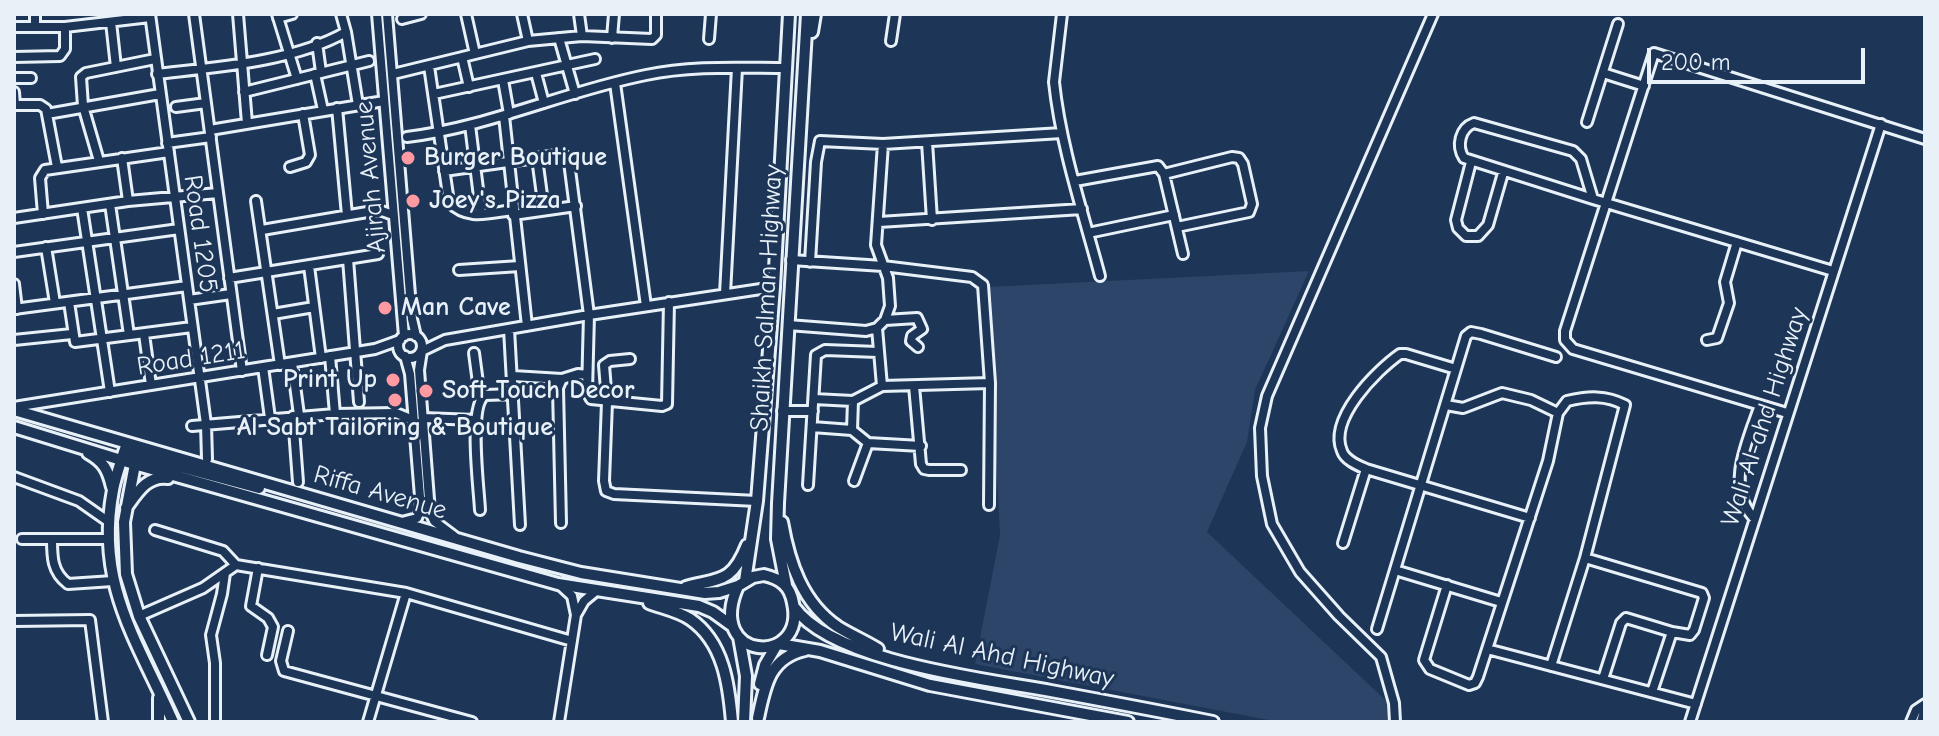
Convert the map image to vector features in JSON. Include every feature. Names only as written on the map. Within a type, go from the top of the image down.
[{"type":"main road","name":"Shaikh Salman Highway","points":[[741,583],[754,529],[757,501],[774,287],[789,14]]},
{"type":"main road","name":"Shaikh Salman Highway","points":[[786,585],[777,539],[778,503],[807,14]]},
{"type":"main road","points":[[804,53],[815,14]]},
{"type":"main road","name":"Riffa Avenue","points":[[14,407],[132,452],[197,482],[558,584],[699,606],[731,625]]},
{"type":"main road","name":"Riffa Avenue","points":[[14,427],[122,460],[132,452]]},
{"type":"main road","points":[[73,444],[102,462],[108,470],[113,490]]},
{"type":"main road","points":[[132,452],[122,460],[113,490],[109,522],[113,581],[122,613],[173,722]]},
{"type":"main road","points":[[132,452],[123,535],[126,574],[139,616],[189,722]]},
{"type":"main road","name":"Riffa Avenue","points":[[132,452],[298,487],[402,523],[581,573],[712,593],[741,583]]},
{"type":"main road","points":[[125,510],[149,481],[160,477],[197,482]]},
{"type":"main road","points":[[778,503],[793,566],[815,607],[840,628],[893,658]]},
{"type":"main road","points":[[683,588],[708,584],[728,575],[743,557],[754,529]]},
{"type":"main road","points":[[744,722],[746,676],[739,637],[731,625],[731,606],[741,583],[764,575],[786,585],[794,607],[792,625],[762,672],[758,720]]},
{"type":"main road","points":[[636,597],[688,617],[709,638],[729,685],[732,722]]},
{"type":"main road","name":"Wali Al Ahd Highway","points":[[794,607],[808,624],[831,637],[922,667],[1213,722]]},
{"type":"main road","points":[[739,637],[761,649],[778,645]]},
{"type":"main road","name":"Wali Al Ahd Highway","points":[[778,645],[820,651],[930,685],[1128,722]]},
{"type":"main road","points":[[758,720],[766,681],[772,669],[793,653],[820,651]]},
{"type":"main road","points":[[158,688],[159,722]]},
{"type":"street","points":[[35,14],[35,27]]},
{"type":"street","points":[[194,14],[242,371]]},
{"type":"street","points":[[238,14],[247,123]]},
{"type":"street","points":[[292,14],[277,16],[297,79]]},
{"type":"street","points":[[341,14],[358,105]]},
{"type":"street","name":"Ajirah Avenue","points":[[377,14],[402,338]]},
{"type":"street","name":"Ajirah Avenue","points":[[387,14],[401,134],[412,319],[417,337]]},
{"type":"street","points":[[402,19],[421,14]]},
{"type":"street","points":[[466,14],[475,54]]},
{"type":"street","points":[[522,14],[528,41]]},
{"type":"street","points":[[579,14],[582,36]]},
{"type":"street","points":[[612,38],[614,14]]},
{"type":"street","points":[[393,74],[528,41],[582,36],[654,38],[656,14]]},
{"type":"street","points":[[709,39],[711,14]]},
{"type":"street","points":[[891,41],[895,14]]},
{"type":"street","points":[[1062,14],[1054,82],[1062,133],[1100,276]]},
{"type":"street","points":[[1395,722],[1394,703],[1381,657],[1300,572],[1272,524],[1262,476],[1260,428],[1267,396],[1433,14]]},
{"type":"street","points":[[14,27],[65,27],[150,15]]},
{"type":"street","name":"Road 1205","points":[[150,15],[206,424],[207,459]]},
{"type":"street","points":[[111,22],[116,67]]},
{"type":"street","points":[[1587,122],[1618,24]]},
{"type":"street","points":[[14,57],[60,56],[65,49],[65,27]]},
{"type":"street","points":[[157,74],[242,64],[289,53],[346,32]]},
{"type":"street","points":[[559,38],[575,94]]},
{"type":"street","points":[[317,43],[323,110]]},
{"type":"street","points":[[1787,413],[1568,345],[1565,331],[1654,53],[1925,139]]},
{"type":"street","points":[[462,57],[469,87]]},
{"type":"street","points":[[99,161],[83,106],[81,77],[86,73],[155,59]]},
{"type":"street","points":[[434,94],[595,59]]},
{"type":"street","points":[[244,92],[369,61]]},
{"type":"street","points":[[429,66],[449,202],[458,211],[467,215],[576,206]]},
{"type":"street","points":[[725,294],[737,68]]},
{"type":"street","points":[[401,134],[438,133],[644,75],[670,71],[787,68]]},
{"type":"street","points":[[536,73],[544,103]]},
{"type":"street","points":[[1603,73],[1644,86]]},
{"type":"street","points":[[14,78],[31,78]]},
{"type":"street","points":[[503,80],[513,212],[527,326]]},
{"type":"street","points":[[615,83],[646,306]]},
{"type":"street","points":[[14,92],[15,105],[40,105],[46,109],[57,167]]},
{"type":"street","points":[[47,114],[160,94]]},
{"type":"street","points":[[43,214],[40,176],[45,170],[122,158],[247,123],[384,101]]},
{"type":"street","points":[[176,107],[206,103]]},
{"type":"street","points":[[337,108],[347,215]]},
{"type":"street","points":[[290,167],[306,162],[310,155],[303,114]]},
{"type":"street","points":[[1593,199],[1581,159],[1571,150],[1472,123],[1464,130],[1459,147],[1461,155],[1471,162],[1503,173],[1833,271]]},
{"type":"street","name":"Wali Al-ahd Highway","points":[[1690,722],[1881,124]]},
{"type":"street","points":[[470,125],[481,213]]},
{"type":"street","points":[[810,262],[820,141],[883,144],[1062,133]]},
{"type":"street","points":[[927,142],[932,220]]},
{"type":"street","points":[[788,325],[866,331],[877,328],[888,315],[890,292],[876,245],[883,144]]},
{"type":"street","points":[[444,171],[537,158],[565,156],[569,162],[589,315],[588,396],[607,402],[667,404],[669,302]]},
{"type":"street","points":[[1164,174],[1232,157],[1239,158],[1243,164],[1252,204],[1249,212],[1177,227]]},
{"type":"street","points":[[122,158],[128,201]]},
{"type":"street","points":[[537,158],[544,210]]},
{"type":"street","points":[[797,160],[816,162]]},
{"type":"street","points":[[1471,162],[1456,220],[1458,228],[1466,236],[1478,236],[1487,229],[1503,173]]},
{"type":"street","points":[[1075,181],[1158,166],[1164,174],[1183,254]]},
{"type":"street","points":[[14,218],[128,201],[218,193]]},
{"type":"street","points":[[379,210],[392,200]]},
{"type":"street","points":[[256,201],[280,365]]},
{"type":"street","points":[[110,204],[129,335]]},
{"type":"street","points":[[82,208],[110,392]]},
{"type":"street","points":[[879,222],[1082,209]]},
{"type":"street","points":[[262,230],[379,210],[393,215]]},
{"type":"street","points":[[1088,233],[1174,215]]},
{"type":"street","points":[[14,252],[179,229]]},
{"type":"street","points":[[793,236],[811,238]]},
{"type":"street","points":[[1707,340],[1717,338],[1729,303],[1725,284],[1737,242]]},
{"type":"street","points":[[46,247],[55,303]]},
{"type":"street","points":[[229,278],[378,254]]},
{"type":"street","points":[[348,259],[359,402]]},
{"type":"street","points":[[791,260],[883,266],[972,277],[980,281],[983,285],[990,383],[989,505]]},
{"type":"street","points":[[309,266],[335,414]]},
{"type":"street","points":[[459,270],[520,266]]},
{"type":"street","points":[[14,284],[15,309],[187,286]]},
{"type":"street","points":[[403,355],[412,358],[445,340],[774,287]]},
{"type":"street","points":[[189,300],[231,294]]},
{"type":"street","points":[[69,302],[73,340],[79,343],[192,327]]},
{"type":"street","points":[[273,314],[314,307]]},
{"type":"street","points":[[885,320],[917,318],[922,329],[912,336],[911,341],[918,347]]},
{"type":"street","points":[[877,328],[882,386]]},
{"type":"street","points":[[509,329],[520,525]]},
{"type":"street","points":[[1377,629],[1466,336],[1471,332],[1556,357]]},
{"type":"street","points":[[14,340],[72,334]]},
{"type":"street","points":[[144,334],[151,385]]},
{"type":"street","points":[[417,337],[422,351],[419,370],[430,512],[434,521],[457,538]]},
{"type":"street","points":[[402,523],[417,518],[421,509],[410,374],[399,347],[402,338],[445,340]]},
{"type":"street","name":"Road 1211","points":[[14,407],[375,349],[402,338]]},
{"type":"street","name":"Road 1211","points":[[375,349],[403,355]]},
{"type":"street","points":[[808,485],[816,355],[820,351],[878,352]]},
{"type":"street","points":[[474,353],[480,398],[476,420],[480,510]]},
{"type":"street","points":[[1456,369],[1400,354],[1356,397],[1346,414],[1340,446],[1343,454],[1366,469],[1530,518]]},
{"type":"street","points":[[630,359],[606,362],[606,491],[614,494],[757,501]]},
{"type":"street","points":[[292,363],[298,487]]},
{"type":"street","points":[[263,367],[270,418]]},
{"type":"street","points":[[513,376],[562,379],[578,374],[587,375]]},
{"type":"street","points":[[561,523],[558,388],[562,379]]},
{"type":"street","points":[[814,399],[853,401],[882,386],[990,383]]},
{"type":"street","points":[[914,386],[921,464],[924,469],[961,470]]},
{"type":"street","points":[[1446,405],[1463,408],[1502,393],[1531,400],[1558,413]]},
{"type":"street","points":[[480,398],[514,394]]},
{"type":"street","points":[[1447,585],[1424,660],[1425,666],[1469,685],[1475,683],[1478,677],[1548,461],[1558,413],[1567,401],[1587,397],[1605,398],[1625,405],[1585,558],[1551,666]]},
{"type":"street","points":[[852,430],[853,401]]},
{"type":"street","points":[[396,413],[412,405]]},
{"type":"street","points":[[1753,517],[1742,498],[1740,473],[1760,405]]},
{"type":"street","points":[[782,411],[813,411]]},
{"type":"street","points":[[192,426],[335,414],[396,413],[413,420]]},
{"type":"street","points":[[423,418],[476,420]]},
{"type":"street","points":[[812,427],[852,430],[868,443],[921,446]]},
{"type":"street","points":[[854,481],[868,443]]},
{"type":"street","points":[[1343,543],[1366,469]]},
{"type":"street","points":[[14,477],[79,501],[109,522]]},
{"type":"street","points":[[155,530],[223,551],[236,565],[406,593],[572,641]]},
{"type":"street","points":[[22,539],[109,539]]},
{"type":"street","points":[[52,539],[54,565],[62,580],[75,584],[113,581]]},
{"type":"street","points":[[1585,558],[1702,593],[1704,598],[1690,635],[1626,618],[1623,620],[1603,679]]},
{"type":"street","points":[[139,616],[203,588],[236,565]]},
{"type":"street","points":[[258,568],[251,606],[268,618],[273,627],[267,655]]},
{"type":"street","points":[[1395,570],[1501,602]]},
{"type":"street","points":[[215,722],[215,663],[211,629],[225,573]]},
{"type":"street","points":[[558,584],[572,596],[576,615],[559,722]]},
{"type":"street","points":[[576,615],[584,601],[596,591]]},
{"type":"street","points":[[368,722],[406,593]]},
{"type":"street","points":[[14,621],[90,620],[103,722]]},
{"type":"street","points":[[288,631],[281,661],[284,671],[469,722]]},
{"type":"street","points":[[1652,692],[1672,632]]},
{"type":"street","points":[[1487,649],[1696,704]]},
{"type":"street","points":[[1911,722],[1916,710],[1925,706]]},
{"type":"street","points":[[1921,722],[1925,706]]},
{"type":"shaded area","points":[[1309,271],[1255,390],[1247,442],[1207,532],[1389,704],[1391,721],[1279,722],[975,664],[1000,535],[987,287]]},
{"type":"place","name":"Burger Boutique","points":[[408,158]]},
{"type":"place","name":"Joey's Pizza","points":[[413,201]]},
{"type":"place","name":"Man Cave","points":[[385,308]]},
{"type":"place","name":"Print Up","points":[[393,380]]},
{"type":"place","name":"Soft Touch Decor","points":[[426,391]]},
{"type":"place","name":"Al Sabt Tailoring & Boutique","points":[[395,400]]}]
